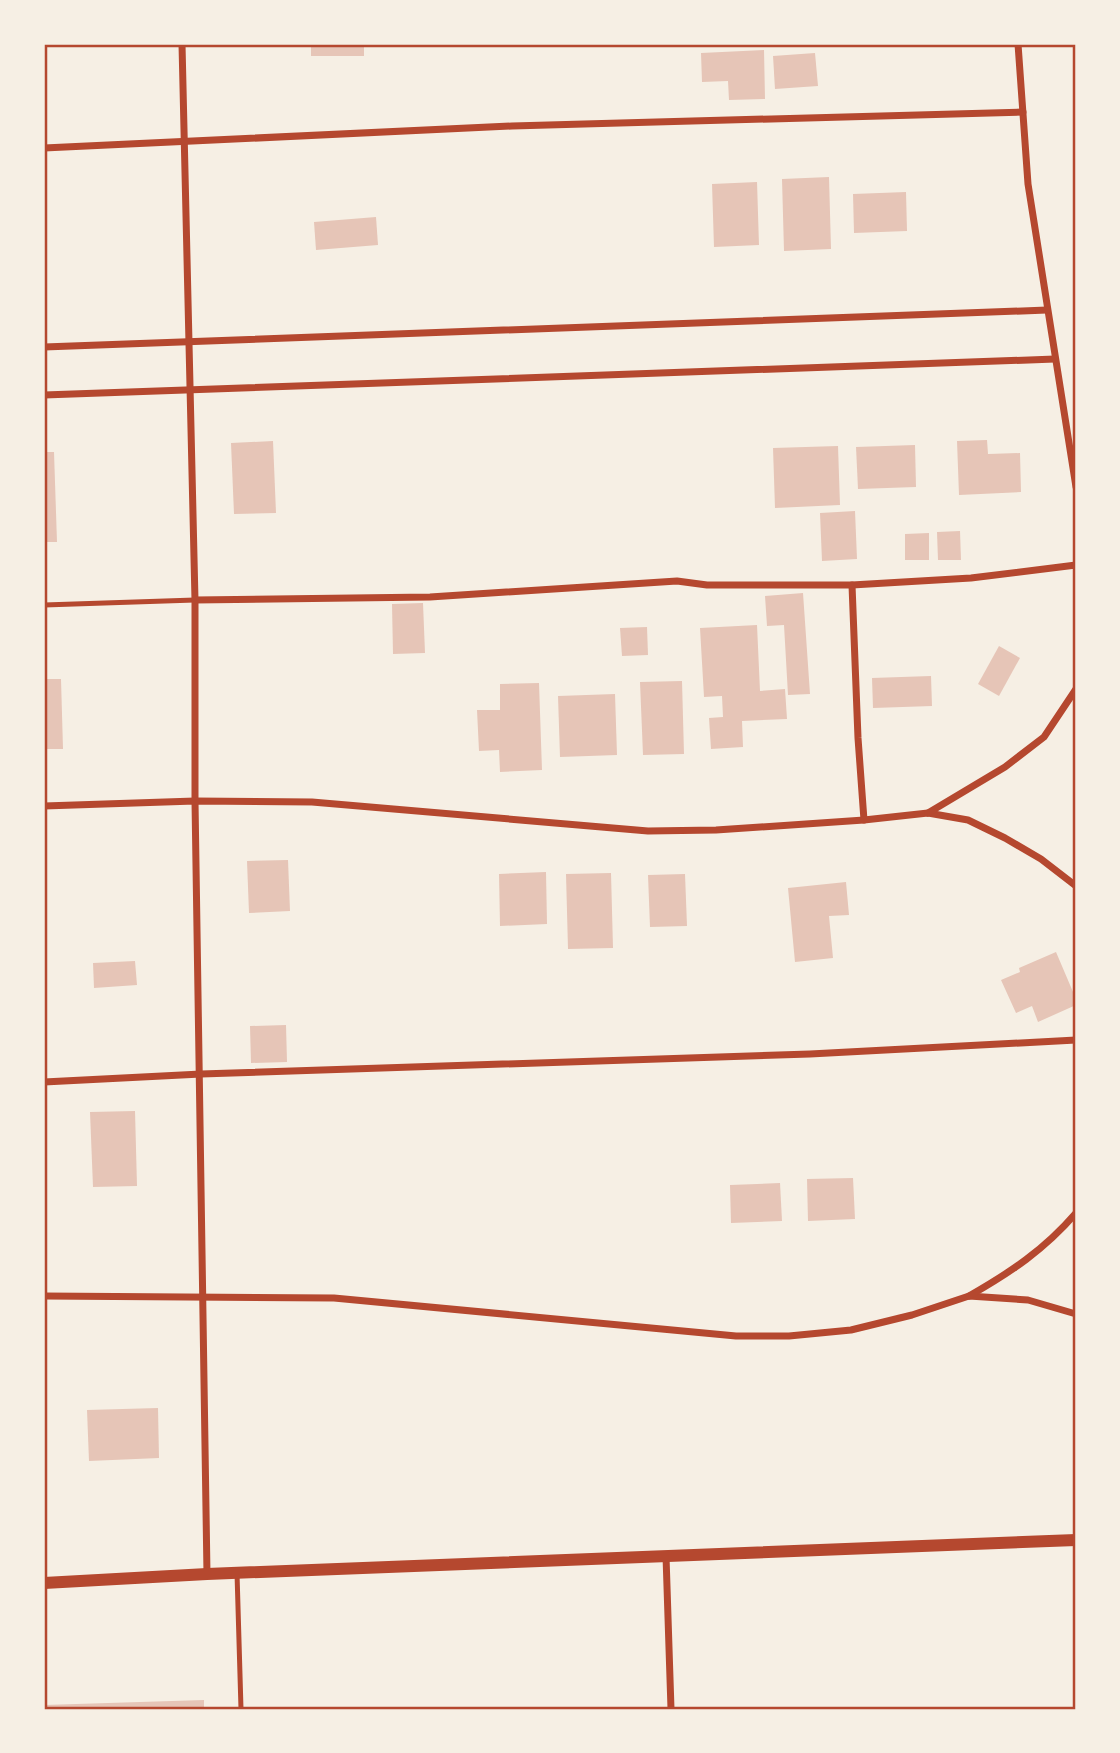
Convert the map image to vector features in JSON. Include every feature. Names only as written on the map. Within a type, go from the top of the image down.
[{"type":"street","points":[[182,44],[192,389],[195,801],[207,1574]]},
{"type":"street","points":[[1018,44],[1028,184],[1076,487]]},
{"type":"street","points":[[44,148],[512,126],[1023,112]]},
{"type":"street","points":[[44,347],[1047,310]]},
{"type":"street","points":[[44,395],[1055,359]]},
{"type":"street","points":[[195,600],[430,597],[677,581],[707,585],[852,585],[971,578],[1076,565]]},
{"type":"street","points":[[852,585],[864,820]]},
{"type":"street","points":[[928,813],[1005,767],[1044,737],[1076,689]]},
{"type":"street","points":[[44,806],[195,801],[312,802],[648,831],[716,830],[928,813],[968,820],[1005,838],[1041,859],[1076,886]]},
{"type":"street","points":[[44,1082],[201,1074],[810,1054],[1076,1040]]},
{"type":"street","points":[[44,1296],[334,1298],[736,1336],[789,1336],[851,1330],[912,1315],[969,1296],[1013,1272],[1076,1213]]},
{"type":"street","points":[[969,1296],[1028,1300],[1076,1314]]},
{"type":"street","points":[[44,1583],[207,1574],[1076,1540]]},
{"type":"street","points":[[666,1556],[671,1709]]},
{"type":"lane","points":[[44,605],[195,600]]},
{"type":"lane","points":[[237,1573],[241,1709]]},
{"type":"building","points":[[311,44],[364,44],[364,56],[311,56]]},
{"type":"building","points":[[764,50],[765,99],[729,100],[728,81],[702,82],[701,53]]},
{"type":"building","points":[[815,53],[818,86],[775,89],[773,56]]},
{"type":"building","points":[[829,177],[831,249],[784,251],[782,179]]},
{"type":"building","points":[[757,182],[759,245],[714,247],[712,184]]},
{"type":"building","points":[[906,192],[907,231],[854,233],[853,194]]},
{"type":"building","points":[[376,217],[378,245],[316,250],[314,222]]},
{"type":"building","points":[[987,440],[988,454],[1020,453],[1021,492],[959,495],[957,441]]},
{"type":"building","points":[[273,441],[276,513],[234,514],[231,443]]},
{"type":"building","points":[[915,445],[916,487],[858,489],[856,447]]},
{"type":"building","points":[[838,446],[840,505],[775,508],[773,448]]},
{"type":"building","points":[[44,452],[54,452],[57,542],[44,542]]},
{"type":"building","points":[[855,511],[857,559],[822,561],[820,513]]},
{"type":"building","points":[[960,531],[961,560],[938,560],[937,532]]},
{"type":"building","points":[[929,533],[929,560],[905,560],[905,534]]},
{"type":"building","points":[[803,593],[810,694],[788,695],[784,625],[767,626],[765,596]]},
{"type":"building","points":[[423,603],[425,653],[393,654],[392,604]]},
{"type":"building","points":[[757,625],[760,691],[785,689],[787,719],[742,721],[743,747],[711,749],[709,718],[723,717],[722,696],[704,697],[700,628]]},
{"type":"building","points":[[647,627],[648,655],[622,656],[620,628]]},
{"type":"building","points":[[999,646],[1020,658],[999,696],[978,684]]},
{"type":"building","points":[[931,676],[932,706],[873,708],[872,678]]},
{"type":"building","points":[[44,679],[61,679],[63,749],[44,749]]},
{"type":"building","points":[[682,681],[684,754],[643,755],[640,682]]},
{"type":"building","points":[[539,683],[542,770],[500,772],[499,750],[479,751],[477,710],[500,710],[500,684]]},
{"type":"building","points":[[615,694],[617,755],[560,757],[558,696]]},
{"type":"building","points":[[288,860],[290,911],[249,913],[247,861]]},
{"type":"building","points":[[546,872],[547,924],[500,926],[499,874]]},
{"type":"building","points":[[611,873],[613,948],[568,949],[566,874]]},
{"type":"building","points":[[685,874],[687,926],[650,927],[648,875]]},
{"type":"building","points":[[846,882],[849,915],[829,916],[833,958],[795,962],[788,888]]},
{"type":"building","points":[[1056,952],[1076,999],[1076,1005],[1038,1022],[1032,1006],[1016,1013],[1001,980],[1020,972],[1019,968]]},
{"type":"building","points":[[135,961],[137,985],[94,988],[93,963]]},
{"type":"building","points":[[286,1025],[287,1062],[251,1063],[250,1026]]},
{"type":"building","points":[[135,1111],[137,1186],[93,1187],[90,1112]]},
{"type":"building","points":[[853,1178],[855,1219],[808,1221],[807,1179]]},
{"type":"building","points":[[780,1183],[782,1221],[731,1223],[730,1185]]},
{"type":"building","points":[[158,1408],[159,1458],[89,1461],[87,1410]]},
{"type":"building","points":[[204,1700],[204,1709],[44,1709],[44,1705]]}]
